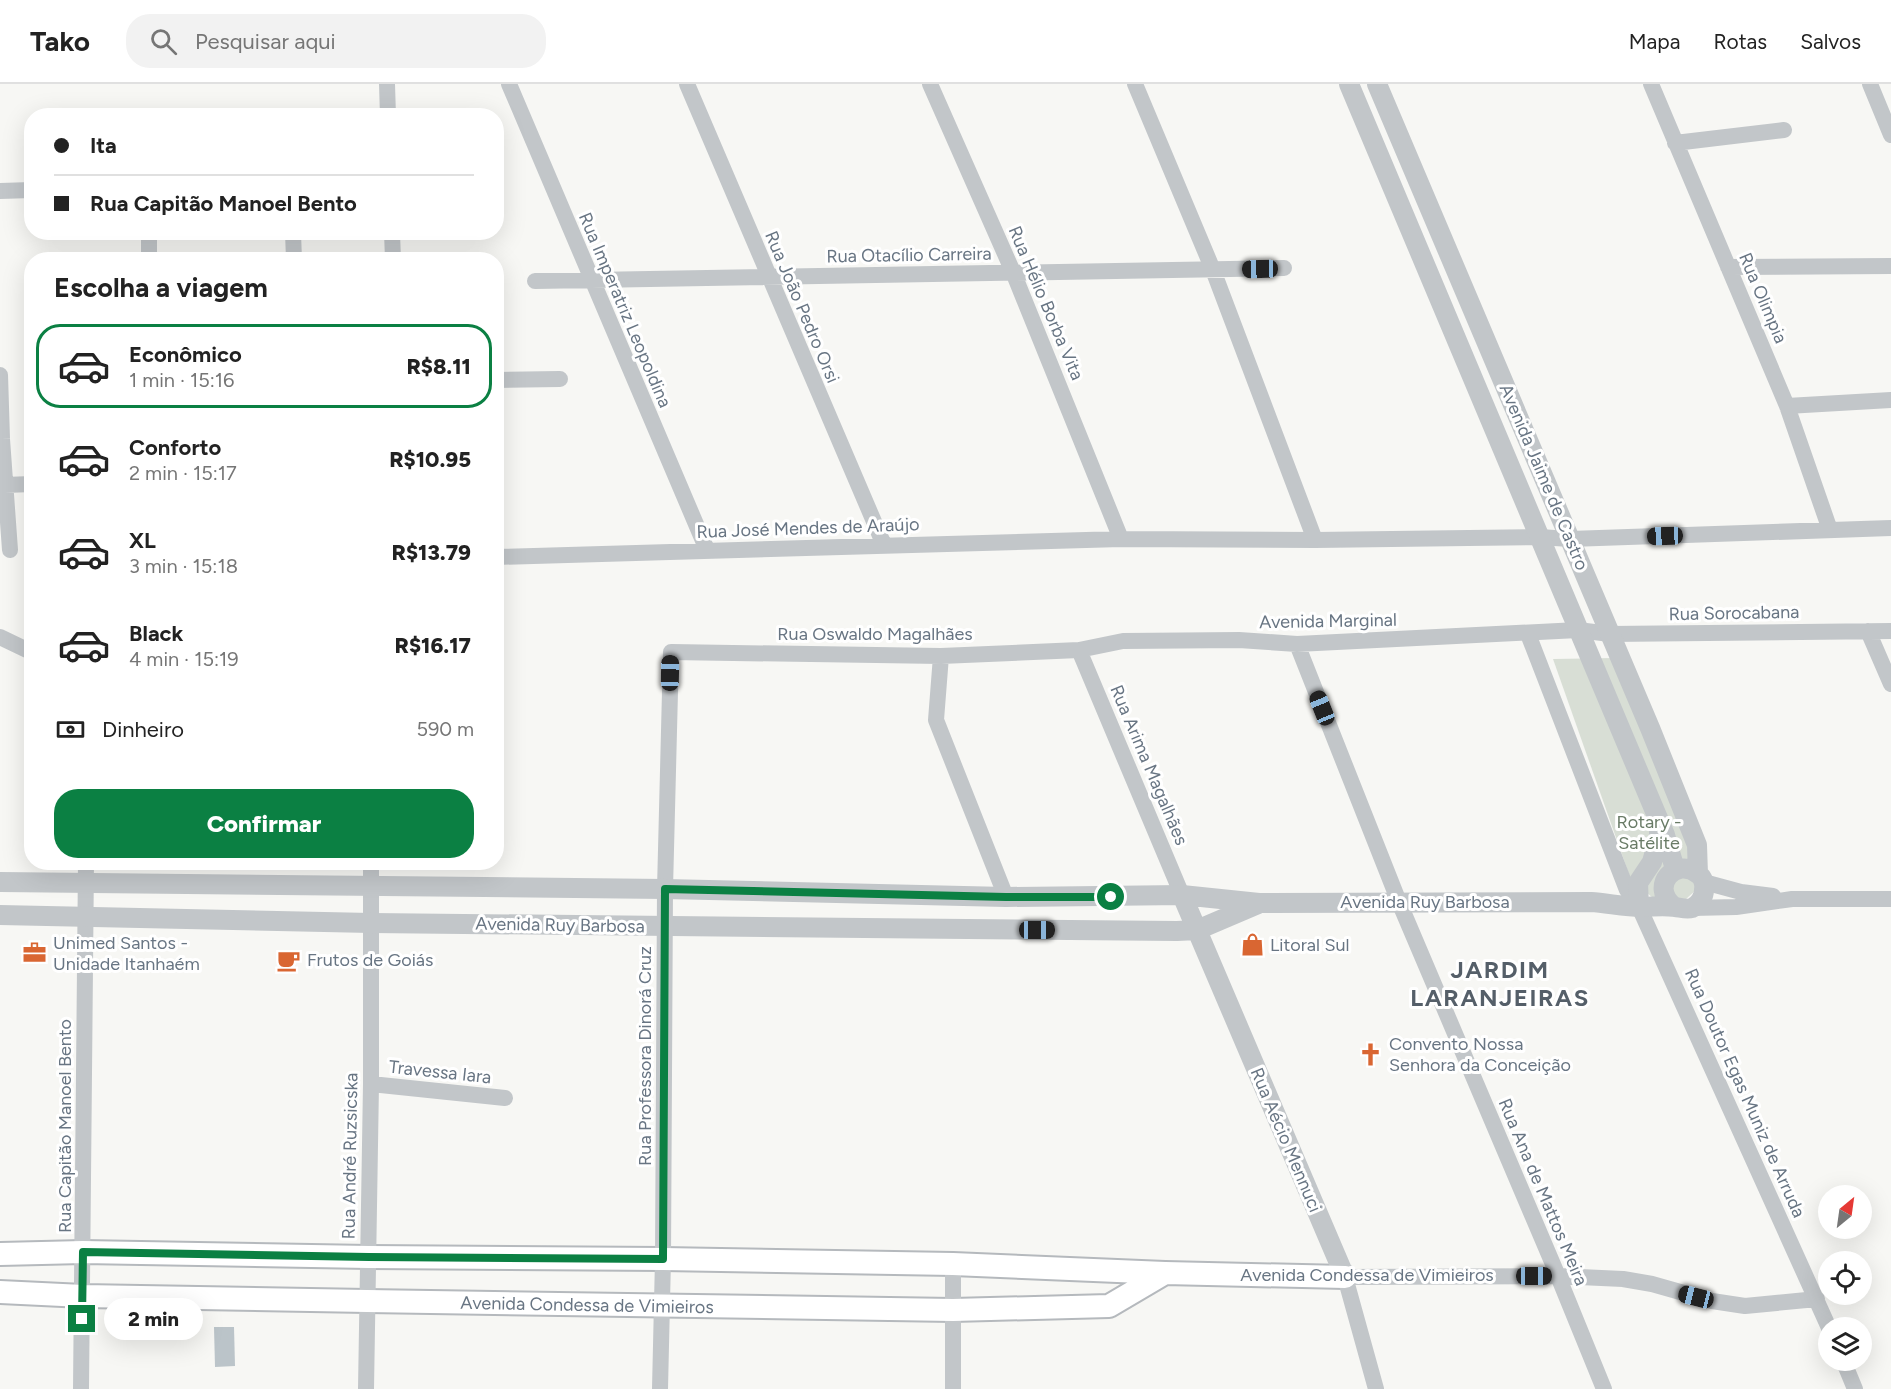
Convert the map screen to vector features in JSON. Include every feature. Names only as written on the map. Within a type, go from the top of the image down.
[{"type":"main road","name":"Avenida Condessa de Vimieiros","points":[[0,1254],[83,1252],[663,1259],[953,1264],[1166,1273],[1345,1276]]},
{"type":"main road","name":"Avenida Condessa de Vimieiros","points":[[0,1292],[83,1296],[662,1307],[953,1310],[1109,1306],[1166,1273]]},
{"type":"street","points":[[387,84],[388,108]]},
{"type":"street","name":"Rua Imperatriz Leopoldina","points":[[509,84],[707,550]]},
{"type":"street","name":"Rua João Pedro Orsi","points":[[687,84],[884,545]]},
{"type":"street","name":"Rua Hélio Borba Vita","points":[[930,84],[1013,272],[1121,539]]},
{"type":"street","points":[[1135,84],[1213,270],[1315,540],[1539,537],[1570,540],[1891,528]]},
{"type":"street","name":"Avenida Jaime de Castro","points":[[1349,84],[1667,841],[1671,873]]},
{"type":"street","name":"Avenida Jaime de Castro","points":[[1377,84],[1697,845],[1701,878]]},
{"type":"street","name":"Rua Olimpia","points":[[1651,84],[1787,406],[1830,530]]},
{"type":"street","points":[[1870,84],[1891,135]]},
{"type":"street","points":[[1675,143],[1784,130]]},
{"type":"street","points":[[0,191],[24,190]]},
{"type":"street","points":[[1728,267],[1891,266]]},
{"type":"street","name":"Rua Otacílio Carreira","points":[[536,281],[1284,268]]},
{"type":"street","points":[[0,375],[10,550]]},
{"type":"street","points":[[504,380],[560,379]]},
{"type":"street","points":[[1787,406],[1891,400]]},
{"type":"street","points":[[5,485],[24,484]]},
{"type":"street","points":[[1523,500],[1549,490]]},
{"type":"street","name":"Rua José Mendes de Araújo","points":[[504,557],[1121,539],[1315,540]]},
{"type":"street","name":"Avenida Marginal","points":[[1079,650],[1123,641],[1239,640],[1297,644],[1578,630]]},
{"type":"street","name":"Rua Sorocabana","points":[[1578,630],[1610,634],[1891,631]]},
{"type":"street","points":[[1868,631],[1891,684]]},
{"type":"street","points":[[1528,634],[1639,907]]},
{"type":"street","points":[[0,637],[24,649]]},
{"type":"street","name":"Rua Ana de Mattos Meira","points":[[1297,644],[1399,902],[1604,1389]]},
{"type":"street","name":"Rua Oswaldo Magalhães","points":[[670,652],[941,656],[1079,650]]},
{"type":"street","name":"Rua Arima Magalhães","points":[[1079,650],[1182,896]]},
{"type":"street","name":"Rua Professora Dinorá Cruz","points":[[660,1389],[670,652]]},
{"type":"street","points":[[941,656],[936,720],[1006,897]]},
{"type":"street","points":[[1632,887],[1652,861],[1659,837],[1659,824]]},
{"type":"street","name":"Avenida Ruy Barbosa","points":[[1591,902],[1610,898],[1654,876],[1688,868],[1701,878],[1741,892],[1792,899],[1891,899]]},
{"type":"street","name":"Rua Capitão Manoel Bento","points":[[81,1389],[86,870]]},
{"type":"street","name":"Rua André Ruzsicska","points":[[366,1389],[371,1084],[371,870]]},
{"type":"street","points":[[1671,873],[1663,889],[1664,896],[1682,907],[1700,902],[1704,892],[1701,878]]},
{"type":"street","name":"Avenida Ruy Barbosa","points":[[0,882],[665,889],[1006,897],[1182,896],[1259,903],[1591,902],[1639,907],[1736,907],[1792,899]]},
{"type":"street","name":"Rua Aécio Mennuci","points":[[1182,896],[1345,1276],[1376,1389]]},
{"type":"street","name":"Avenida Ruy Barbosa","points":[[0,915],[371,923],[1197,930],[1259,903]]},
{"type":"street","name":"Rua Doutor Egas Muniz de Arruda","points":[[1639,907],[1824,1317]]},
{"type":"street","name":"Travessa Iara","points":[[371,1084],[505,1098]]},
{"type":"street","points":[[953,1264],[953,1389]]},
{"type":"street","name":"Avenida Condessa de Vimieiros","points":[[1345,1276],[1558,1276],[1623,1280],[1642,1282],[1712,1301],[1745,1306],[1817,1299]]},
{"type":"street","points":[[1848,1371],[1855,1389]]},
{"type":"green space","name":"Rotary - Satélite","points":[[1614,658],[1688,845],[1697,889],[1686,899],[1652,897],[1631,880],[1553,659]]},
{"type":"shaded area","points":[[214,1327],[234,1327],[235,1366],[215,1367]]},
{"type":"place","name":"Litoral Sul","points":[[1252,945]]},
{"type":"place","name":"Unimed Santos - Unidade Itanhaém","points":[[35,953]]},
{"type":"place","name":"Frutos de Goiás","points":[[289,960]]},
{"type":"place","name":"Convento Nossa Senhora da Conceição","points":[[1371,1054]]},
{"type":"district","name":"JARDIM LARANJEIRAS","points":[[1500,983]]},
{"type":"route","points":[[82,1319],[83,1252],[663,1259],[665,889],[1006,897],[1111,897]]}]
